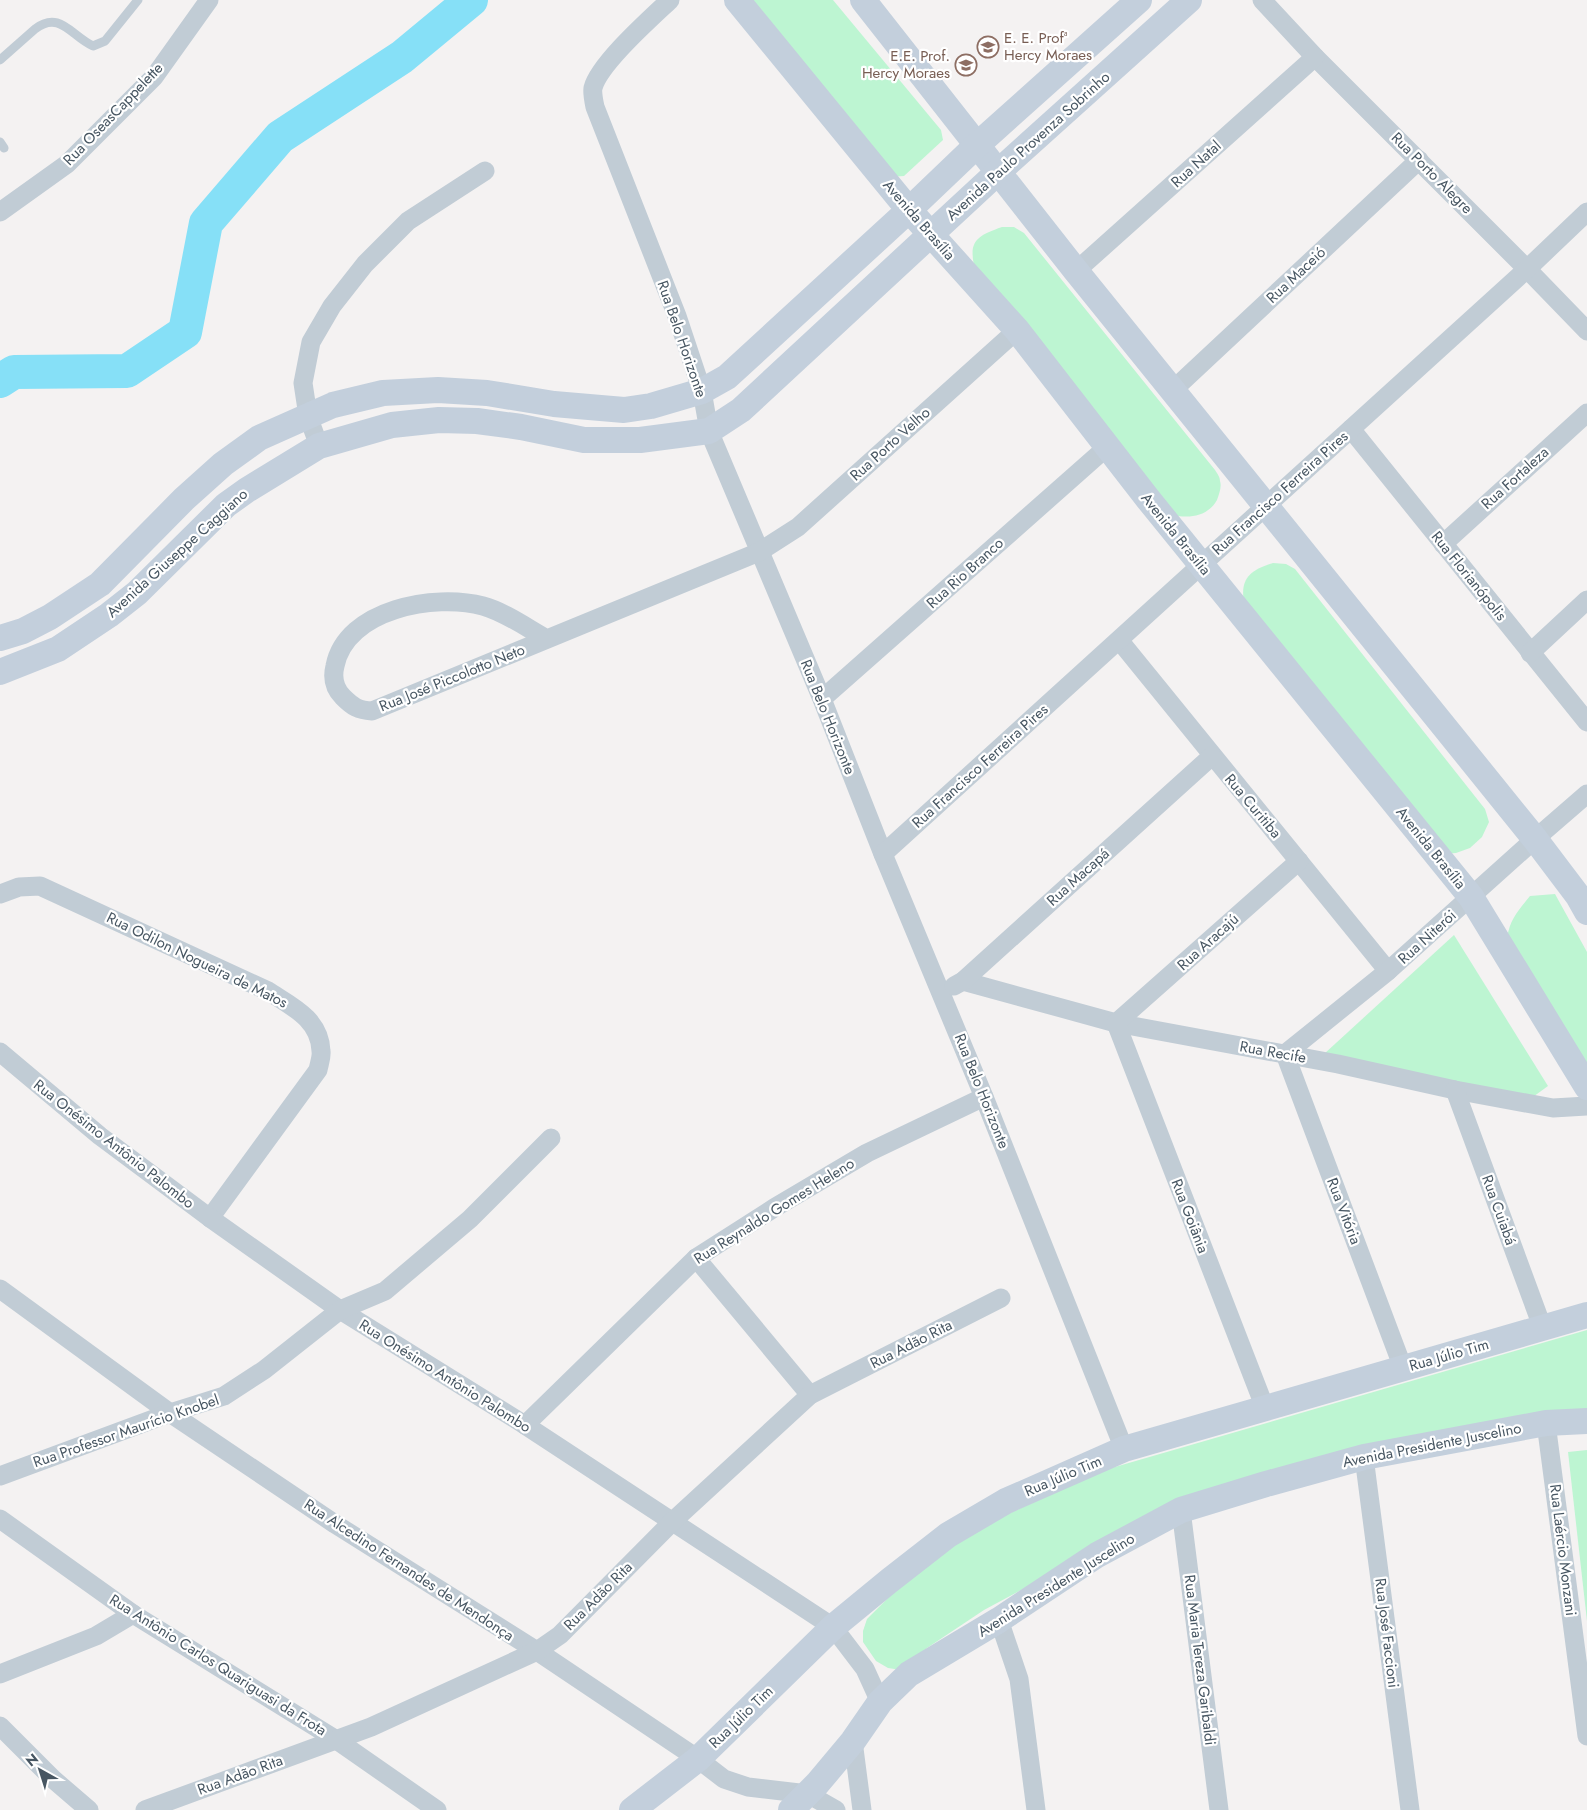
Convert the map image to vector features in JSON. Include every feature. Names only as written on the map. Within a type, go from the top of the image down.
[{"type":"main road","name":"Avenida Brasília","points":[[737,0],[909,210],[1017,330],[1201,565],[1471,897],[1587,1087]]},
{"type":"main road","points":[[863,0],[1076,271],[1535,839],[1578,896],[1587,912]]},
{"type":"main road","points":[[702,391],[727,377],[976,146],[1139,0]]},
{"type":"main road","name":"Avenida Paulo Provenza Sobrinho","points":[[709,430],[741,410],[930,234],[1189,0]]},
{"type":"main road","name":"Avenida Giuseppe Caggiano","points":[[0,638],[23,631],[50,617],[100,584],[184,499],[223,464],[259,438],[333,405],[383,393],[438,390],[487,393],[554,404],[624,410],[651,406],[702,391]]},
{"type":"main road","name":"Avenida Giuseppe Caggiano","points":[[0,672],[58,649],[109,615],[137,593],[226,505],[319,446],[392,425],[439,420],[521,427],[584,440],[640,440],[709,430]]},
{"type":"main road","name":"Rua Júlio Tim","points":[[632,1810],[698,1758],[834,1627],[889,1580],[948,1535],[1006,1500],[1124,1450],[1587,1315]]},
{"type":"main road","name":"Avenida Presidente Juscelino","points":[[799,1802],[853,1741],[880,1702],[909,1674],[999,1620],[1097,1555],[1181,1510],[1364,1457],[1546,1423],[1587,1421]]},
{"type":"street","name":"Rua OseasCappelette","points":[[0,212],[66,164],[154,77],[209,0]]},
{"type":"street","name":"Rua Belo Horizonte","points":[[670,0],[627,41],[604,67],[593,88],[595,107],[677,316],[702,391],[709,430],[822,699],[882,854],[984,1097],[1124,1450]]},
{"type":"street","name":"Rua Porto Alegre","points":[[1262,0],[1276,7],[1315,57],[1587,331]]},
{"type":"street","name":"Rua Natal","points":[[1076,271],[1315,57]]},
{"type":"street","name":"Rua Maceió","points":[[1174,390],[1419,160]]},
{"type":"street","points":[[319,446],[308,416],[303,383],[311,342],[332,306],[365,264],[408,221],[485,171]]},
{"type":"street","name":"Rua Francisco Ferreira Pires","points":[[882,854],[1351,430],[1587,212]]},
{"type":"street","name":"Rua Porto Velho","points":[[759,552],[798,527],[1017,330]]},
{"type":"street","name":"Rua Fortaleza","points":[[1443,544],[1587,413]]},
{"type":"street","name":"Rua Florianópolis","points":[[1351,430],[1587,722]]},
{"type":"street","name":"Rua Rio Branco","points":[[822,699],[1108,447]]},
{"type":"street","name":"Rua José Piccolotto Neto","points":[[547,639],[497,611],[483,606],[432,601],[380,615],[357,630],[337,655],[333,683],[349,703],[361,710],[372,711],[759,552]]},
{"type":"street","points":[[1530,653],[1587,600]]},
{"type":"street","name":"Rua Curitiba","points":[[1119,640],[1388,971]]},
{"type":"street","name":"Rua Macapá","points":[[942,994],[963,980],[1212,756]]},
{"type":"street","name":"Rua Niterói","points":[[1285,1054],[1388,971],[1587,794]]},
{"type":"street","name":"Rua Aracajú","points":[[1116,1023],[1299,861]]},
{"type":"street","name":"Rua Odilon Nogueira de Matos","points":[[0,894],[19,887],[40,886],[268,991],[303,1013],[316,1030],[322,1051],[318,1070],[210,1218]]},
{"type":"street","name":"Rua Recife","points":[[963,980],[1116,1023],[1338,1064],[1455,1090],[1553,1108],[1587,1106]]},
{"type":"street","name":"Rua Goiânia","points":[[1116,1023],[1265,1408]]},
{"type":"street","name":"Rua Onésimo Antônio Palombo","points":[[0,1052],[100,1136],[210,1218],[340,1310],[525,1425],[834,1627],[865,1669],[880,1702]]},
{"type":"street","name":"Rua Vitória","points":[[1285,1054],[1403,1368]]},
{"type":"street","name":"Rua Cuiabá","points":[[1455,1090],[1543,1329]]},
{"type":"street","name":"Rua Reynaldo Gomes Heleno","points":[[525,1425],[696,1258],[774,1208],[866,1153],[984,1097]]},
{"type":"street","name":"Rua Professor Maurício Knobel","points":[[0,1476],[170,1413],[224,1396],[264,1370],[340,1310],[385,1291],[470,1219],[551,1138]]},
{"type":"street","points":[[696,1258],[810,1395]]},
{"type":"street","name":"Rua Alcedino Fernandes de Mendonça","points":[[0,1290],[170,1413],[335,1524],[537,1652],[698,1758],[724,1779],[736,1784],[765,1790],[799,1802],[836,1810]]},
{"type":"street","name":"Rua Adão Rita","points":[[145,1810],[371,1727],[537,1652],[566,1628],[673,1520],[810,1395],[1001,1298]]},
{"type":"street","name":"Rua Laércio Monzani","points":[[1546,1423],[1587,1736]]},
{"type":"street","name":"Rua José Faccioni","points":[[1364,1457],[1410,1810]]},
{"type":"street","name":"Rua Maria Tereza Garibaldi","points":[[1181,1510],[1219,1810]]},
{"type":"street","name":"Rua Antônio Carlos Quariguasi da Frota","points":[[0,1519],[133,1614],[335,1739],[438,1810]]},
{"type":"street","points":[[0,1674],[96,1636],[133,1614]]},
{"type":"street","points":[[999,1620],[1019,1679],[1036,1810]]},
{"type":"street","points":[[0,1726],[89,1810]]},
{"type":"street","points":[[853,1741],[862,1810]]},
{"type":"lane","points":[[0,60],[35,28],[50,21],[57,22],[93,46],[99,44],[105,40],[138,0]]},
{"type":"green space","points":[[749,0],[833,0],[941,130],[943,140],[904,176],[890,177]]},
{"type":"green space","points":[[1002,227],[1014,227],[1024,233],[1215,470],[1221,483],[1217,500],[1209,510],[1198,515],[1186,517],[1173,515],[976,274],[973,255],[975,243],[985,234]]},
{"type":"green space","points":[[1273,563],[1286,564],[1295,569],[1485,809],[1489,822],[1482,837],[1470,848],[1456,853],[1443,854],[1245,607],[1243,590],[1247,578],[1257,570]]},
{"type":"green space","points":[[1555,894],[1587,952],[1587,1083],[1507,938],[1512,920],[1530,896]]},
{"type":"green space","points":[[1454,935],[1548,1086],[1526,1102],[1324,1054]]},
{"type":"green space","points":[[1587,1330],[1587,1420],[1174,1508],[984,1610],[927,1648],[901,1670],[888,1668],[876,1661],[863,1642],[863,1631],[867,1619],[895,1591],[951,1546],[1010,1513],[1108,1469]]},
{"type":"green space","points":[[1587,1450],[1587,1621],[1568,1452]]},
{"type":"waterway","points":[[0,381],[14,372],[127,371],[185,332],[206,223],[280,137],[402,57],[471,0]]},
{"type":"place","name":"E. E. Profª Hercy Moraes","points":[[988,47]]},
{"type":"place","name":"E.E. Prof. Hercy Moraes","points":[[966,65]]}]
